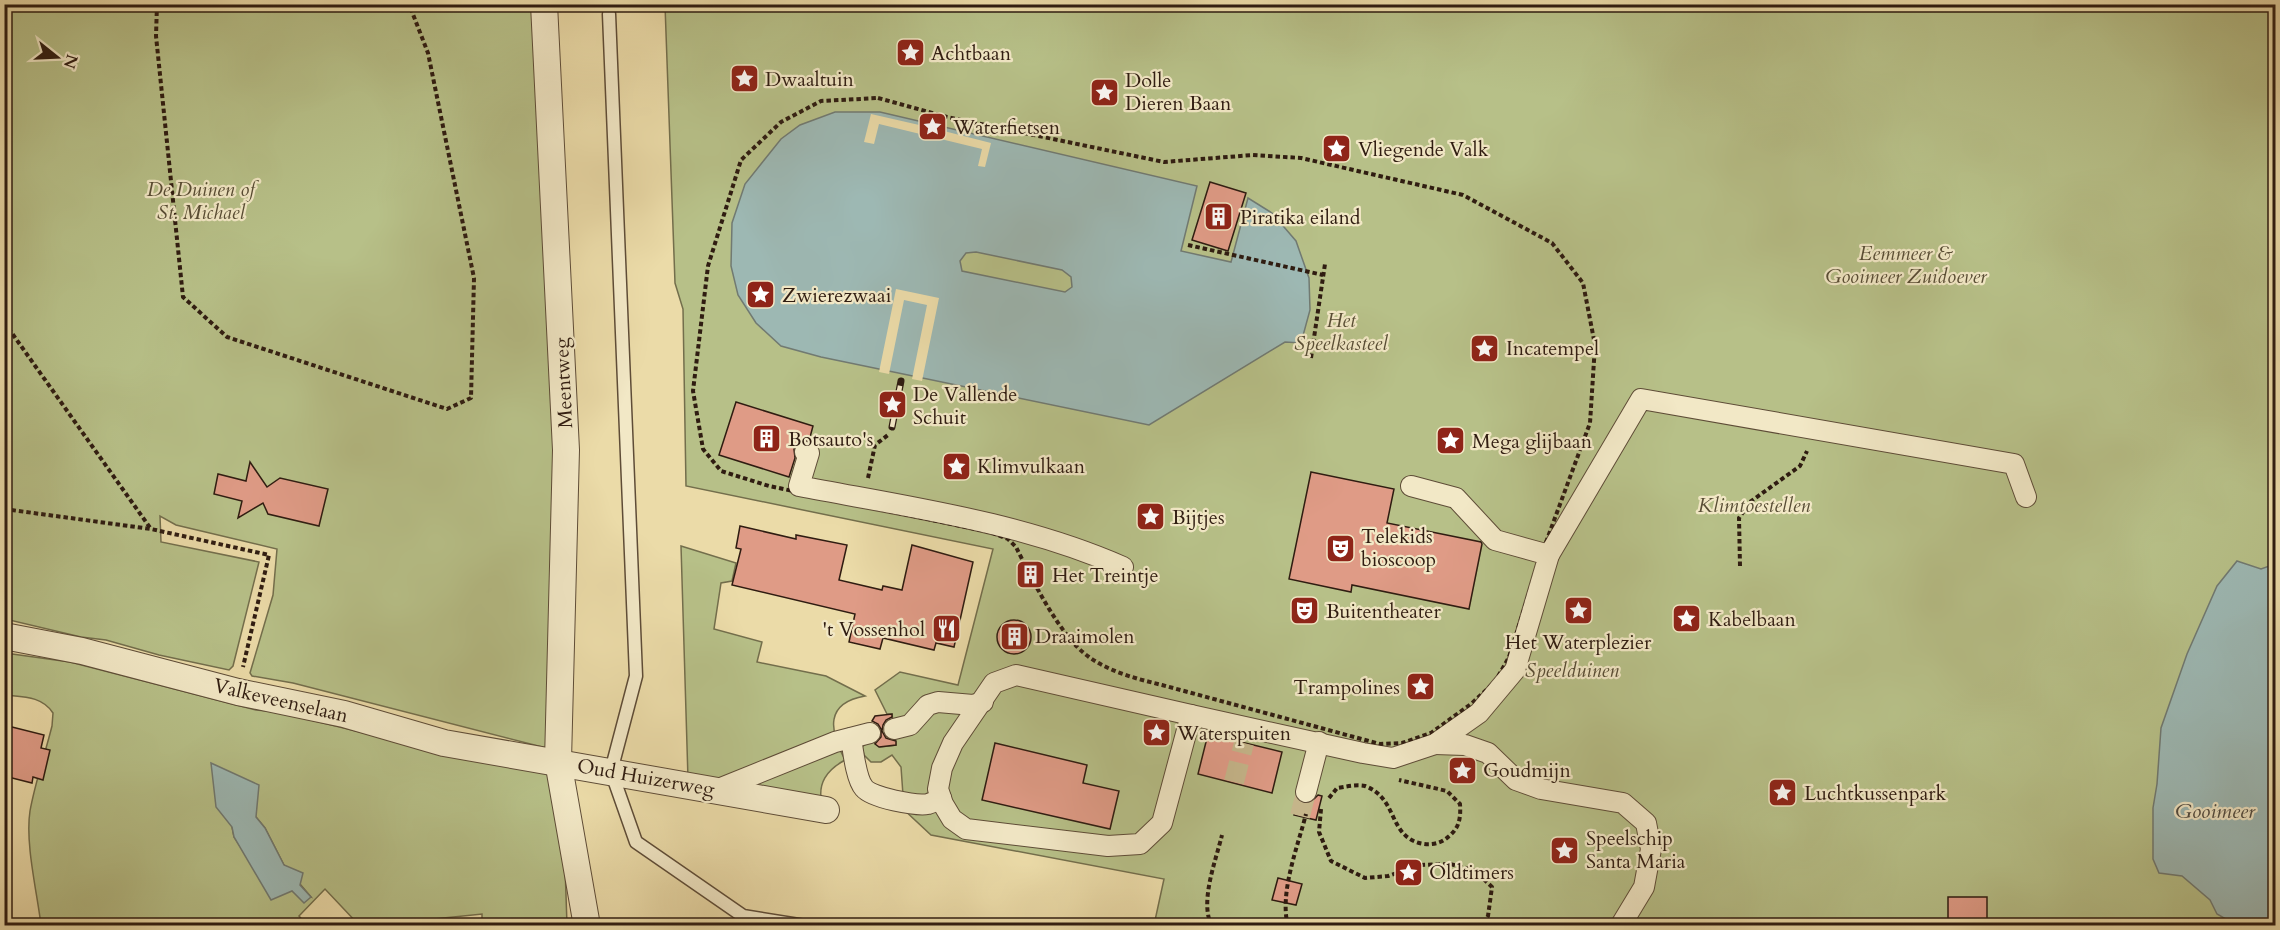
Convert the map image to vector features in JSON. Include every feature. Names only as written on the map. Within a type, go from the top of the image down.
[{"type":"street","name":"Meentweg","points":[[544,4],[566,450],[558,761]]},
{"type":"street","points":[[1191,715],[1162,823],[1140,844],[1108,846],[966,829],[952,819],[938,789],[942,768],[953,743],[994,683],[1016,675],[1393,758],[1435,744],[1479,713],[1515,670],[1545,554],[1641,399],[2014,464],[2026,497]]},
{"type":"street","points":[[805,452],[809,453],[799,486],[991,525],[1061,542],[1124,567]]},
{"type":"street","points":[[1411,486],[1456,498],[1495,540],[1545,554]]},
{"type":"street","name":"Valkeveenselaan","points":[[4,636],[82,651],[238,692],[344,714],[444,743],[558,761]]},
{"type":"street","points":[[894,729],[910,725],[928,705],[938,702],[973,705],[983,702]]},
{"type":"street","points":[[716,790],[835,741],[860,735],[857,771],[864,788],[875,795],[919,804],[929,804],[941,798]]},
{"type":"street","points":[[1307,801],[1319,742]]},
{"type":"street","points":[[1435,744],[1464,745],[1488,753],[1516,780],[1541,789],[1623,803],[1646,823],[1651,849],[1644,887],[1621,925]]},
{"type":"street","name":"Oud Huizerweg","points":[[587,926],[558,761],[826,810]]},
{"type":"lane","points":[[609,14],[636,676],[611,771],[636,842],[743,916],[805,926]]},
{"type":"path","points":[[4,21],[6,4]]},
{"type":"path","points":[[157,4],[156,36],[183,297],[227,337],[447,410],[471,398],[474,278],[428,53],[409,4]]},
{"type":"path","points":[[878,98],[948,117],[1164,162],[1253,155],[1301,158],[1463,195],[1552,243],[1583,283],[1594,345],[1590,423],[1545,554],[1509,657],[1495,682],[1471,704],[1431,733],[1402,743],[1380,744],[1128,676],[1098,662],[1089,657],[1066,635],[1016,547],[1008,539],[990,532],[769,486],[721,471],[703,448],[693,390],[708,266],[741,160],[781,122],[821,102],[878,98]]},
{"type":"path","points":[[1188,245],[1323,275]]},
{"type":"path","points":[[1311,358],[1325,264]]},
{"type":"path","points":[[4,322],[151,529]]},
{"type":"path","points":[[1740,566],[1739,518],[1750,502],[1800,466],[1816,429]]},
{"type":"path","points":[[863,499],[875,445],[888,435]]},
{"type":"path","points":[[4,509],[151,529],[269,555],[245,661]]},
{"type":"path","points":[[1394,779],[1447,791],[1460,804],[1461,821],[1452,835],[1440,843],[1427,846],[1406,836],[1385,800],[1364,786],[1336,788],[1321,809],[1319,832],[1331,861],[1365,878],[1388,876],[1420,865],[1450,864],[1474,870],[1492,887],[1488,916],[1481,926]]},
{"type":"path","points":[[1288,926],[1286,903],[1289,881],[1307,801]]},
{"type":"path","points":[[1212,926],[1206,916],[1206,901],[1222,835]]},
{"type":"green space","name":"De Duinen of St. Michael","points":[[4,5],[535,5],[562,478],[558,751],[293,683],[252,676],[250,673],[273,595],[277,549],[176,525],[160,516],[161,542],[259,562],[233,666],[229,670],[159,655],[106,640],[81,637],[5,619]]},
{"type":"green space","points":[[665,5],[2275,5],[2275,925],[1154,925],[1164,879],[931,835],[901,807],[903,795],[901,767],[892,755],[881,762],[871,762],[864,755],[862,747],[871,740],[880,747],[896,745],[892,714],[887,714],[875,690],[900,672],[958,685],[993,549],[686,486],[683,309],[675,283]]},
{"type":"green space","points":[[681,546],[736,563],[732,581],[721,583],[714,629],[762,642],[757,662],[826,676],[865,696],[852,700],[837,711],[834,728],[845,760],[828,773],[822,783],[822,804],[688,779]]},
{"type":"green space","points":[[5,653],[70,662],[256,710],[278,712],[487,763],[562,776],[567,925],[482,925],[482,914],[434,919],[432,925],[359,925],[325,889],[299,916],[307,925],[41,925],[30,852],[29,824],[32,800],[52,726],[53,713],[49,707],[38,700],[5,695]],"holes":[[[256,817],[265,828],[284,865],[311,897],[292,891],[240,846],[234,837],[232,827]]]},
{"type":"water","points":[[835,112],[880,112],[1197,186],[1181,251],[1231,262],[1248,198],[1272,213],[1296,241],[1309,278],[1310,310],[1301,343],[1285,342],[1149,425],[821,357],[781,346],[756,323],[738,295],[731,266],[732,223],[745,184],[781,139],[800,125]],"holes":[[[976,252],[1062,270],[1071,277],[1072,287],[1065,292],[962,271],[960,261],[966,253]]]},
{"type":"water","name":"Gooimeer","points":[[2237,561],[2261,569],[2275,564],[2275,925],[2236,925],[2217,914],[2210,900],[2182,876],[2159,873],[2153,859],[2153,808],[2161,728],[2187,654],[2217,586]]},
{"type":"water","points":[[211,763],[259,785],[256,817],[265,828],[284,865],[303,873],[300,885],[311,897],[304,903],[292,891],[271,900],[234,837],[232,827],[216,807]]},
{"type":"pier","points":[[871,114],[928,127],[929,123],[937,124],[936,129],[991,143],[985,167],[978,166],[982,149],[879,124],[874,144],[864,142]]},
{"type":"pier","points":[[896,289],[939,298],[922,381],[912,379],[927,305],[904,300],[889,374],[879,372]]},
{"type":"building","name":"Piratika eiland","points":[[1210,182],[1246,193],[1228,251],[1192,240]]},
{"type":"building","name":"Botsauto's","points":[[736,402],[813,426],[809,441],[801,441],[794,449],[795,458],[789,477],[719,455]]},
{"type":"building","points":[[250,462],[267,487],[280,478],[328,489],[319,526],[268,514],[263,503],[238,518],[242,501],[214,494],[218,474],[246,481]]},
{"type":"building","points":[[1311,472],[1394,489],[1387,523],[1481,542],[1469,609],[1352,585],[1351,592],[1289,579]]},
{"type":"building","points":[[740,526],[796,539],[796,535],[847,545],[839,580],[882,590],[883,586],[902,590],[912,545],[973,562],[954,647],[936,643],[934,650],[883,638],[880,649],[849,642],[855,614],[732,585],[741,549],[736,548]]},
{"type":"building","name":"Draaimolen","points":[[1014,620],[1026,625],[1031,637],[1026,649],[1014,654],[1002,649],[997,637],[1002,625]]},
{"type":"building","points":[[892,714],[892,717],[883,725],[882,731],[886,738],[896,741],[896,745],[879,747],[875,744],[881,737],[881,729],[872,721],[875,716]]},
{"type":"building","points":[[4,725],[44,735],[41,748],[50,750],[43,780],[33,777],[32,783],[4,776]]},
{"type":"building","points":[[1208,734],[1282,752],[1272,793],[1198,774]]},
{"type":"building","points":[[995,743],[1087,765],[1083,783],[1119,791],[1110,829],[982,800]]},
{"type":"building","points":[[1318,795],[1322,796],[1316,820],[1294,815],[1298,801],[1304,804],[1310,803]]},
{"type":"building","points":[[1278,878],[1302,884],[1296,905],[1272,900]]},
{"type":"building","points":[[1948,897],[1987,897],[1987,922],[1948,922]]},
{"type":"tunnel","points":[[1234,782],[1244,743]]},
{"type":"tunnel","points":[[1300,816],[1306,792]]},
{"type":"railway","points":[[892,427],[901,381]]},
{"type":"place","name":"Achtbaan","points":[[910,53]]},
{"type":"place","name":"Dwaaltuin","points":[[744,79]]},
{"type":"place","name":"Dolle Dieren Baan","points":[[1104,92]]},
{"type":"place","name":"Waterfietsen","points":[[932,127]]},
{"type":"place","name":"Vliegende Valk","points":[[1337,149]]},
{"type":"place","name":"Piratika eiland","points":[[1219,217]]},
{"type":"place","name":"Zwierezwaai","points":[[761,295]]},
{"type":"place","name":"Incatempel","points":[[1485,348]]},
{"type":"place","name":"De Vallende Schuit","points":[[892,405]]},
{"type":"place","name":"Botsauto's","points":[[767,439]]},
{"type":"place","name":"Mega glijbaan","points":[[1451,441]]},
{"type":"place","name":"Klimvulkaan","points":[[956,466]]},
{"type":"place","name":"Bijtjes","points":[[1151,517]]},
{"type":"place","name":"Telekids bioscoop","points":[[1340,548]]},
{"type":"place","name":"Het Treintje","points":[[1031,575]]},
{"type":"place","name":"Buitentheater","points":[[1305,611]]},
{"type":"place","name":"Het Waterplezier","points":[[1578,611]]},
{"type":"place","name":"Kabelbaan","points":[[1687,619]]},
{"type":"place","name":"'t Vossenhol","points":[[946,629]]},
{"type":"place","name":"Draaimolen","points":[[1014,636]]},
{"type":"place","name":"Trampolines","points":[[1421,687]]},
{"type":"place","name":"Waterspuiten","points":[[1156,733]]},
{"type":"place","name":"Goudmijn","points":[[1462,770]]},
{"type":"place","name":"Luchtkussenpark","points":[[1783,793]]},
{"type":"place","name":"Speelschip Santa Maria","points":[[1565,850]]},
{"type":"place","name":"Oldtimers","points":[[1408,872]]},
{"type":"park label","name":"Eemmeer & Gooimeer Zuidoever","points":[[1906,264]]},
{"type":"park label","name":"Het Speelkasteel","points":[[1341,332]]},
{"type":"park label","name":"Klimtoestellen","points":[[1754,505]]},
{"type":"park label","name":"Speelduinen","points":[[1572,670]]}]
